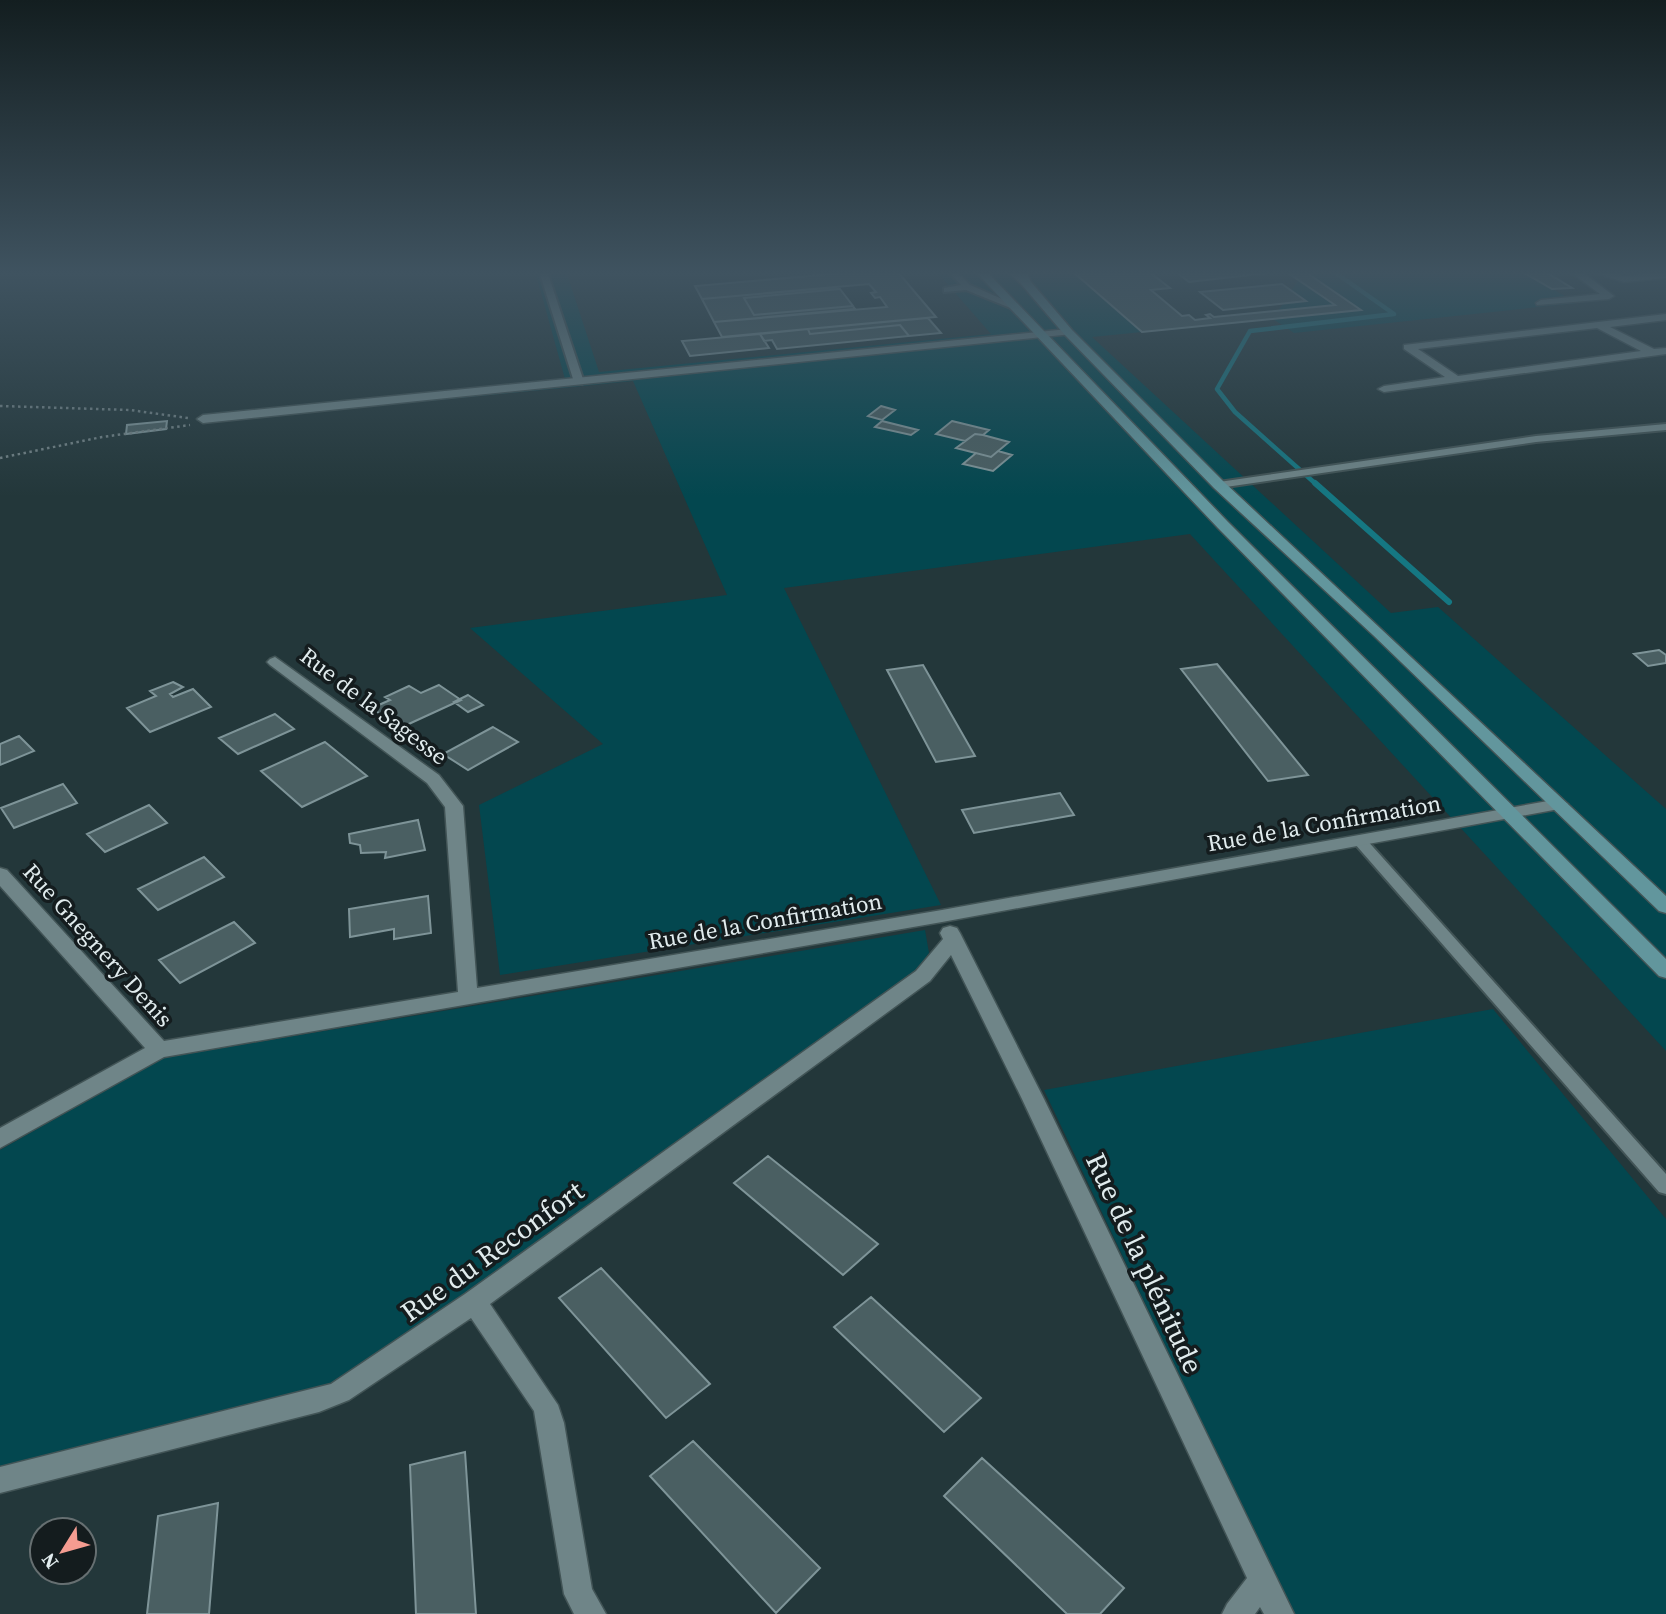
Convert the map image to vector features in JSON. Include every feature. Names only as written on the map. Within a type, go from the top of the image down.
[{"type":"main road","points":[[1054,346],[1233,534],[1666,971]]},
{"type":"main road","points":[[1082,346],[1219,485],[1666,906]]},
{"type":"street","points":[[203,419],[923,346]]},
{"type":"street","points":[[1414,346],[1408,347],[1454,379]]},
{"type":"street","points":[[1640,346],[1651,352]]},
{"type":"street","points":[[1384,389],[1666,351]]},
{"type":"street","name":"Rue de la Sagesse","points":[[275,662],[433,779],[454,806],[468,996]]},
{"type":"street","name":"Rue de la Confirmation","points":[[0,1139],[159,1050],[942,916],[1559,804]]},
{"type":"street","name":"Rue Gnegnery Denis","points":[[0,874],[159,1050]]},
{"type":"street","name":"Rue de la plénitude","points":[[942,916],[1033,1099],[1279,1614]]},
{"type":"street","name":"Rue du Reconfort","points":[[0,1480],[318,1400],[359,1381],[474,1302],[923,976],[953,940]]},
{"type":"street","points":[[474,1302],[545,1405],[551,1423],[578,1594],[591,1614]]},
{"type":"street","points":[[1237,1614],[1263,1580]]},
{"type":"lane","points":[[567,346],[579,382]]},
{"type":"lane","points":[[1219,485],[1536,439],[1666,427]]},
{"type":"lane","points":[[1649,428],[1666,439]]},
{"type":"lane","points":[[1360,841],[1666,1187]]},
{"type":"path","points":[[0,405],[130,410],[203,419]]},
{"type":"path","points":[[0,458],[102,437],[184,428],[203,419]]},
{"type":"shaded area","points":[[556,346],[591,346],[599,372],[864,346],[1102,346],[1391,613],[1438,607],[1666,809],[1666,1051],[1190,534],[784,588],[941,905],[500,975],[479,805],[603,744],[470,628],[727,595],[633,381],[201,423],[202,414],[565,379]]},
{"type":"shaded area","points":[[925,930],[929,953],[916,971],[332,1394],[0,1479],[0,1150],[163,1058]]},
{"type":"shaded area","points":[[1493,1009],[1666,1219],[1666,1614],[1292,1614],[1044,1090]]},
{"type":"building","points":[[685,346],[769,348],[690,356]]},
{"type":"building","points":[[776,346],[804,346],[777,349]]},
{"type":"building","points":[[881,406],[895,410],[882,420],[868,416]]},
{"type":"building","points":[[167,421],[166,429],[126,434],[127,425]]},
{"type":"building","points":[[882,421],[918,430],[911,435],[875,427]]},
{"type":"building","points":[[952,421],[989,430],[983,435],[975,434],[965,441],[936,434]]},
{"type":"building","points":[[975,434],[1009,442],[991,457],[956,448]]},
{"type":"building","points":[[998,451],[1012,455],[993,471],[963,464],[976,453],[991,457]]},
{"type":"building","points":[[1659,650],[1666,655],[1666,663],[1648,666],[1634,654]]},
{"type":"building","points":[[1217,664],[1308,775],[1268,781],[1181,669]]},
{"type":"building","points":[[923,665],[975,756],[936,762],[887,670]]},
{"type":"building","points":[[173,682],[183,687],[170,694],[173,697],[193,689],[211,707],[150,732],[127,708],[156,696],[150,691]]},
{"type":"building","points":[[439,685],[461,700],[400,728],[372,708],[390,700],[385,697],[409,686],[421,693]]},
{"type":"building","points":[[468,695],[483,705],[468,712],[454,702]]},
{"type":"building","points":[[275,714],[294,729],[238,754],[219,738]]},
{"type":"building","points":[[493,727],[518,742],[468,770],[443,754]]},
{"type":"building","points":[[19,736],[34,751],[0,765],[0,744]]},
{"type":"building","points":[[325,742],[367,776],[302,807],[261,771]]},
{"type":"building","points":[[63,784],[77,803],[14,828],[1,808]]},
{"type":"building","points":[[1060,793],[1074,815],[974,833],[962,810]]},
{"type":"building","points":[[149,805],[167,823],[105,852],[87,834]]},
{"type":"building","points":[[418,820],[425,850],[385,858],[386,852],[361,853],[360,845],[350,843],[349,834]]},
{"type":"building","points":[[204,857],[224,877],[158,910],[138,889]]},
{"type":"building","points":[[428,896],[431,933],[394,939],[394,929],[350,937],[349,909]]},
{"type":"building","points":[[234,922],[255,943],[180,983],[159,960]]},
{"type":"building","points":[[768,1156],[878,1244],[843,1275],[734,1183]]},
{"type":"building","points":[[601,1268],[710,1384],[666,1418],[559,1298]]},
{"type":"building","points":[[871,1297],[981,1398],[944,1432],[834,1327]]},
{"type":"building","points":[[693,1441],[820,1568],[776,1613],[650,1476]]},
{"type":"building","points":[[465,1452],[476,1614],[416,1614],[410,1465]]},
{"type":"building","points":[[982,1458],[1124,1588],[1100,1614],[1067,1614],[944,1496]]},
{"type":"building","points":[[218,1503],[209,1614],[147,1614],[158,1516]]},
{"type":"waterway","points":[[1241,346],[1217,389],[1235,412],[1317,485]]},
{"type":"waterway","points":[[1315,483],[1449,602]]}]
